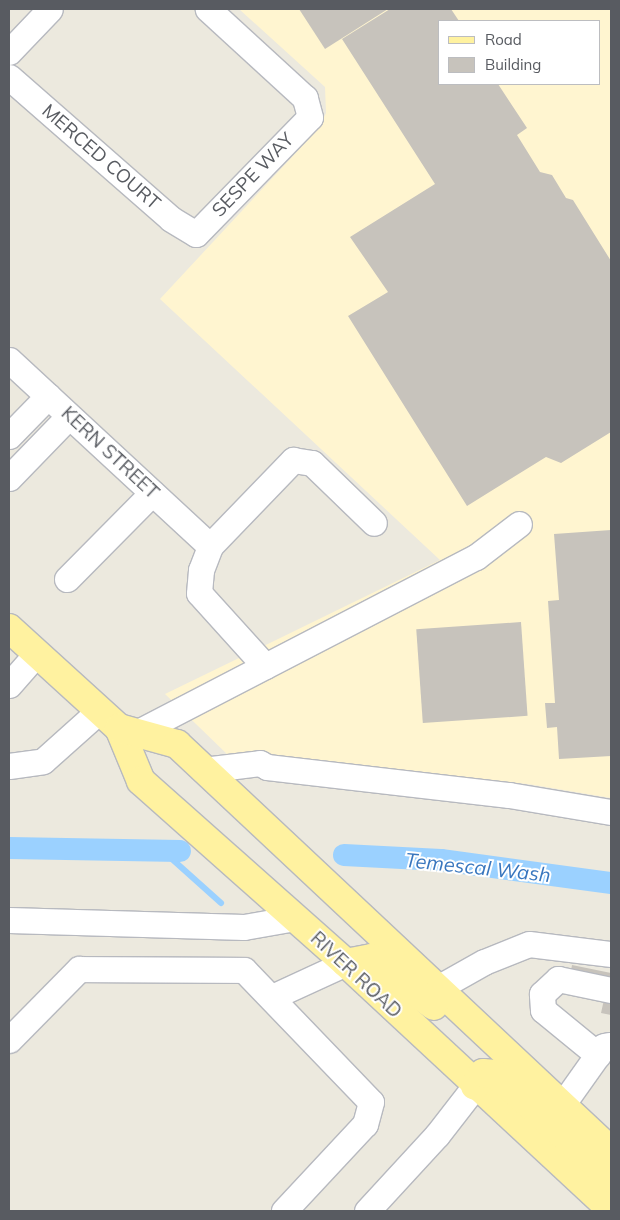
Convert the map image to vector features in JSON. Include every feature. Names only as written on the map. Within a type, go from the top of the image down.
[{"type":"main road","name":"RIVER ROAD","points":[[9,628],[119,724],[177,744],[376,929],[436,989],[611,1151]]},
{"type":"main road","name":"RIVER ROAD","points":[[119,724],[141,781],[346,963],[475,1086],[611,1209]]},
{"type":"main road","points":[[346,963],[371,958],[427,1003],[464,1015]]},
{"type":"main road","points":[[475,1086],[484,1073],[495,1074],[611,1178]]},
{"type":"street","points":[[9,52],[50,9]]},
{"type":"street","name":"SESPE WAY","points":[[196,234],[310,117],[305,98],[208,9]]},
{"type":"street","name":"MERCED COURT","points":[[9,76],[171,219],[196,234]]},
{"type":"street","name":"KERN STREET","points":[[9,360],[210,546]]},
{"type":"street","points":[[9,436],[48,396]]},
{"type":"street","points":[[9,478],[69,416]]},
{"type":"street","points":[[264,666],[199,593],[201,570],[210,546],[293,460],[312,463],[374,523]]},
{"type":"street","points":[[67,579],[152,493]]},
{"type":"street","points":[[9,766],[43,761],[119,724],[264,666],[476,557],[519,524]]},
{"type":"street","points":[[9,685],[37,653]]},
{"type":"street","points":[[206,773],[260,763],[267,767],[509,795],[611,812]]},
{"type":"street","points":[[9,920],[244,927],[304,926]]},
{"type":"street","points":[[436,989],[484,962],[530,944],[611,954]]},
{"type":"street","points":[[272,997],[346,963]]},
{"type":"street","points":[[9,1040],[79,969],[244,970],[272,997],[370,1102],[365,1124],[284,1211]]},
{"type":"street","points":[[562,1105],[605,1050],[543,1010],[542,994],[558,979],[611,990]]},
{"type":"street","points":[[367,1211],[437,1135],[475,1086]]},
{"type":"shaded area","points":[[239,9],[611,9],[611,798],[528,784],[229,756],[165,694],[440,560],[160,299],[318,129],[326,113],[325,87]]},
{"type":"building","points":[[299,9],[388,9],[325,49]]},
{"type":"building","points":[[390,9],[451,9],[458,20],[438,20],[438,85],[499,85],[527,128],[517,135],[540,172],[552,175],[566,198],[573,200],[611,261],[611,432],[561,463],[546,457],[467,506],[348,316],[388,292],[350,237],[435,184],[342,39]]},
{"type":"building","points":[[611,530],[611,756],[559,759],[557,727],[547,728],[545,703],[555,703],[548,601],[559,600],[554,534]]},
{"type":"building","points":[[521,622],[528,716],[423,723],[416,629]]},
{"type":"building","points":[[572,965],[611,973],[611,1015],[601,1013],[605,995],[568,988]]},
{"type":"waterway","name":"Temescal Wash","points":[[9,848],[180,851]]},
{"type":"waterway","points":[[163,851],[221,903]]},
{"type":"waterway","name":"Temescal Wash","points":[[344,855],[441,860],[611,883]]}]
